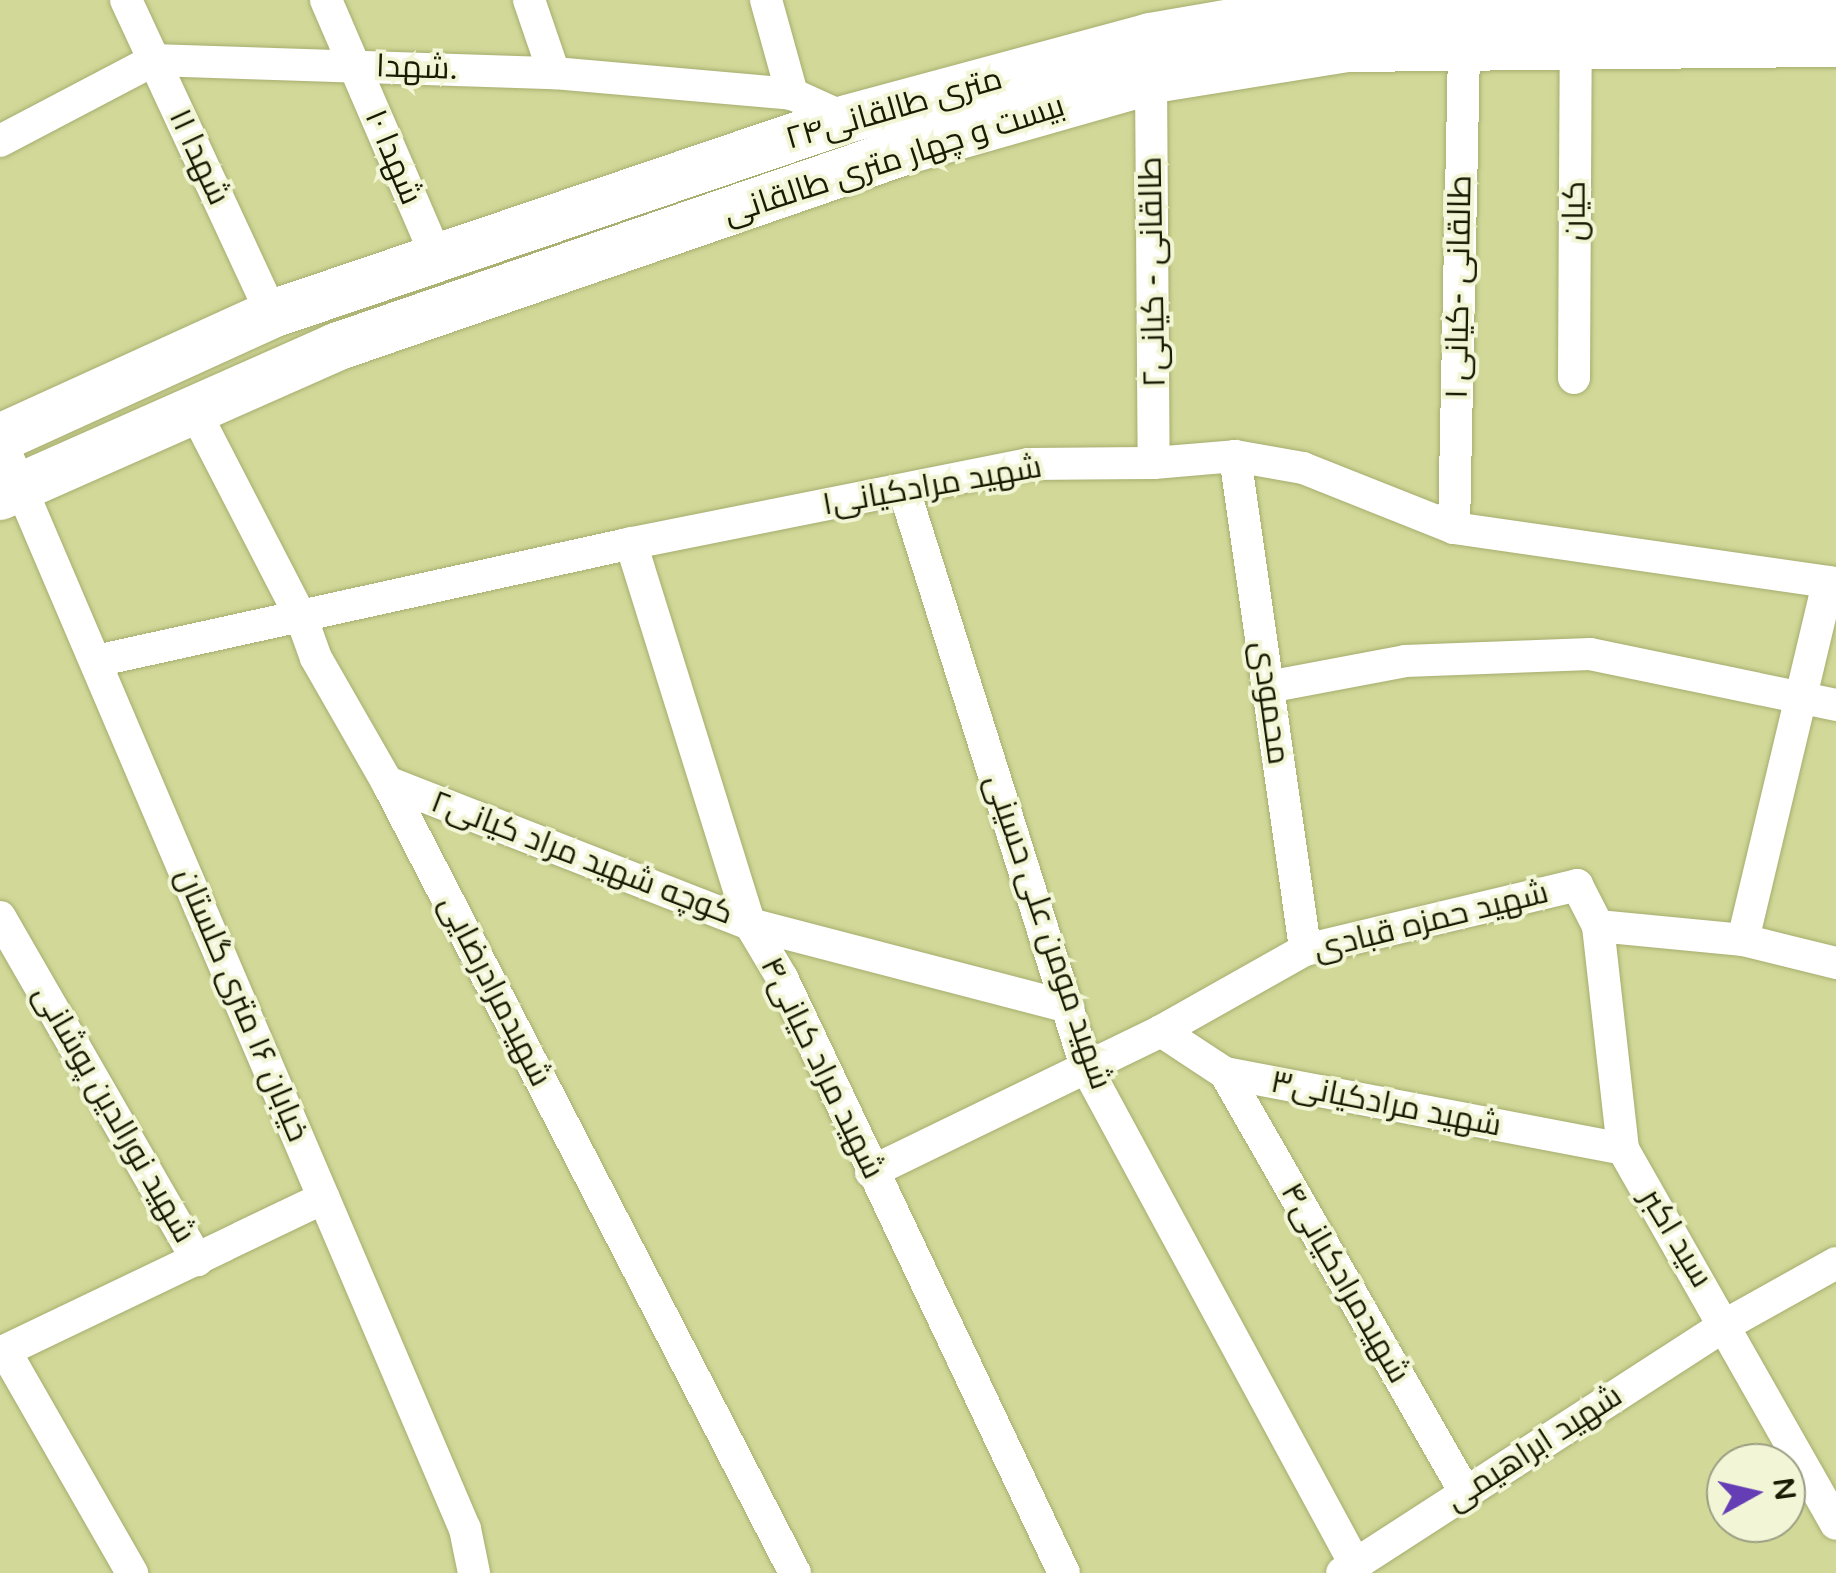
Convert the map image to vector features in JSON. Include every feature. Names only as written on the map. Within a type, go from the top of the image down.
[{"type":"main road","name":"۲۴متری طالقانی","points":[[0,439],[272,314],[847,120],[1150,37],[1291,6],[1477,25],[1811,1]]},
{"type":"main road","name":"بیست و چهار متری طالقانی","points":[[11,491],[336,348],[892,155],[1151,80],[1477,25],[1576,44],[1836,43]]},
{"type":"street","name":"شهدا ۱۱","points":[[126,0],[272,314]]},
{"type":"street","name":"شهدا ۱۰","points":[[326,0],[437,258]]},
{"type":"street","points":[[529,0],[554,73]]},
{"type":"street","points":[[766,0],[792,94]]},
{"type":"street","name":"طالقانی -کیانی ۱","points":[[1454,528],[1477,25]]},
{"type":"street","name":"کیان","points":[[1574,378],[1576,44]]},
{"type":"street","name":"شهدا.","points":[[0,141],[154,60],[554,73],[792,94],[847,120]]},
{"type":"street","name":"طالقانی - کیانی۲","points":[[1151,80],[1154,463]]},
{"type":"street","name":"شهیدمرادرضایی","points":[[194,410],[302,619],[316,658],[387,782],[795,1573]]},
{"type":"street","name":"خیابان ۱۶ متری گلستان","points":[[0,439],[11,491],[96,662],[465,1529],[474,1573]]},
{"type":"street","name":"شهید مرادکیانی۱","points":[[96,662],[631,544],[1028,464],[1154,463],[1235,456],[1303,468],[1454,528],[1832,582]]},
{"type":"street","name":"محمودی","points":[[1235,456],[1304,950]]},
{"type":"street","name":"شهید مومن علی حسینی","points":[[904,490],[1086,1067],[1348,1568]]},
{"type":"street","name":"شهید مراد کیانی۴","points":[[631,544],[750,924],[782,978],[1064,1573]]},
{"type":"street","points":[[1743,940],[1832,582]]},
{"type":"street","points":[[1268,688],[1406,660],[1590,654],[1802,694],[1836,705]]},
{"type":"street","name":"کوچه شهید مراد کیانی۲","points":[[387,782],[750,924],[1068,1007]]},
{"type":"street","name":"شهید حمزه قبادی","points":[[871,1172],[1160,1031],[1304,950],[1577,885],[1598,926],[1743,940],[1836,963]]},
{"type":"street","name":"شهید نورالدین پوشانی","points":[[0,917],[197,1260]]},
{"type":"street","name":"سید اکبر","points":[[1598,926],[1624,1149],[1727,1324],[1836,1524]]},
{"type":"street","name":"شهید مرادکیانی۳","points":[[1160,1031],[1225,1073],[1624,1149]]},
{"type":"street","name":"شهیدمرادکیانی۴","points":[[1225,1073],[1466,1492]]},
{"type":"street","points":[[132,1573],[2,1352],[324,1198]]},
{"type":"street","name":"شهید ابراهیمی","points":[[1348,1568],[1727,1324],[1836,1264]]}]
